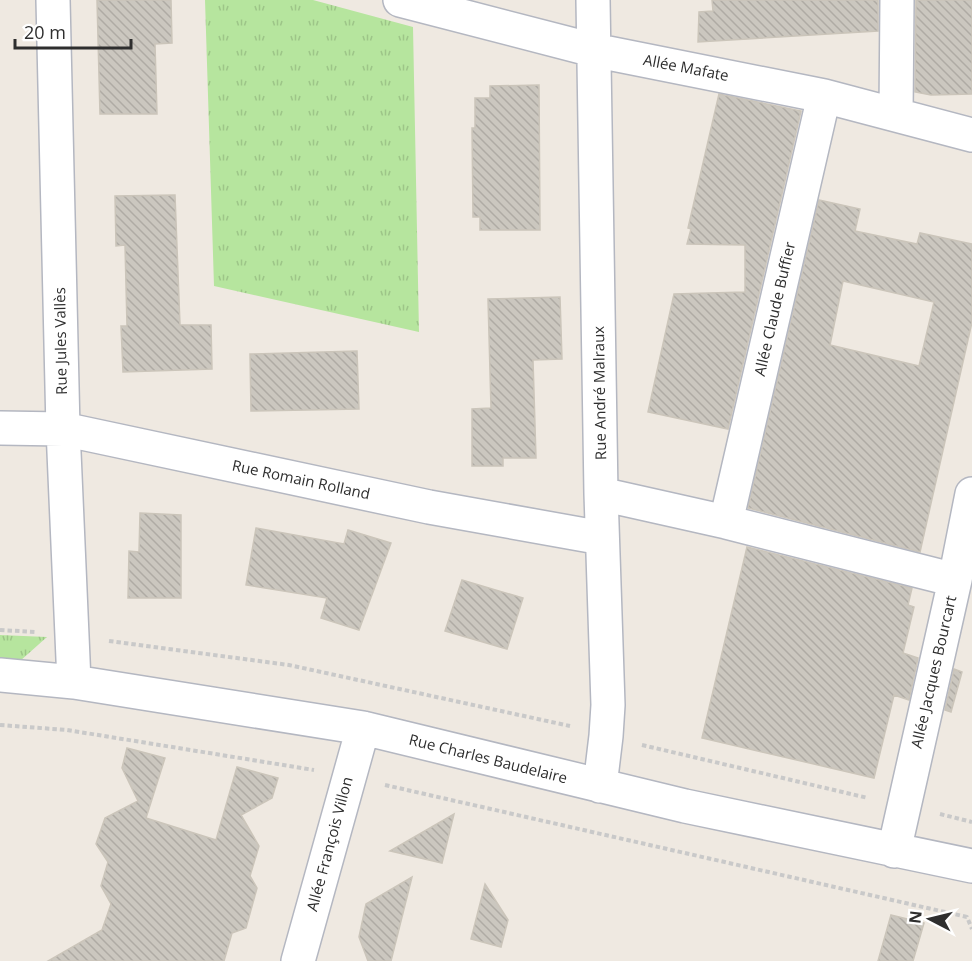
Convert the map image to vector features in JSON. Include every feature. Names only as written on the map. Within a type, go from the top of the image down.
[{"type":"street","name":"Rue Jules Vallès","points":[[53,0],[63,429],[74,682]]},
{"type":"street","name":"Allée Mafate","points":[[400,0],[593,50],[824,96],[972,135]]},
{"type":"street","name":"Rue André Malraux","points":[[593,0],[601,494],[608,705],[600,786]]},
{"type":"street","points":[[896,114],[897,0]]},
{"type":"street","name":"Allée Claude Buffier","points":[[726,522],[824,96]]},
{"type":"street","name":"Rue Romain Rolland","points":[[0,428],[63,429],[429,507],[602,538]]},
{"type":"street","points":[[601,494],[726,522],[955,580]]},
{"type":"street","name":"Allée Jacques Bourcart","points":[[894,851],[970,510]]},
{"type":"street","name":"Rue Charles Baudelaire","points":[[0,675],[74,682],[363,728],[600,786],[972,866]]},
{"type":"street","name":"Allée François Villon","points":[[298,961],[363,728]]},
{"type":"path","points":[[0,630],[45,633]]},
{"type":"path","points":[[106,640],[289,665],[570,726]]},
{"type":"path","points":[[0,725],[67,730],[315,770]]},
{"type":"path","points":[[638,744],[972,822]]},
{"type":"path","points":[[381,784],[967,917],[972,929]]},
{"type":"green space","points":[[205,0],[313,0],[413,27],[419,332],[214,286]]},
{"type":"green space","points":[[0,635],[47,637],[20,661],[0,659]]},
{"type":"building","points":[[97,0],[171,0],[172,43],[155,44],[157,114],[100,114]]},
{"type":"building","points":[[712,0],[878,0],[878,31],[698,42],[699,12],[713,11]]},
{"type":"building","points":[[916,0],[972,0],[972,94],[931,95],[915,92]]},
{"type":"building","points":[[539,85],[540,230],[480,230],[480,217],[473,217],[472,128],[475,128],[475,98],[490,98],[490,86]]},
{"type":"building","points":[[719,94],[801,111],[728,429],[648,412],[674,294],[745,292],[745,245],[687,244],[691,229],[688,228]]},
{"type":"building","points":[[175,195],[180,325],[211,325],[212,369],[123,372],[121,326],[127,326],[125,245],[116,246],[115,196]]},
{"type":"building","points":[[819,200],[860,209],[855,231],[917,244],[920,233],[972,244],[972,322],[920,552],[748,508]],"holes":[[[843,281],[934,302],[919,366],[830,345]]]},
{"type":"building","points":[[560,297],[562,359],[533,360],[536,458],[503,458],[503,466],[472,466],[472,409],[491,408],[488,299]]},
{"type":"building","points":[[357,351],[359,409],[251,411],[250,354]]},
{"type":"building","points":[[140,513],[181,515],[181,598],[128,598],[129,551],[139,552]]},
{"type":"building","points":[[256,528],[344,544],[348,530],[391,543],[359,630],[321,618],[327,598],[246,585]]},
{"type":"building","points":[[747,547],[912,588],[908,605],[914,607],[903,653],[918,658],[909,700],[894,695],[874,778],[702,738]]},
{"type":"building","points":[[462,580],[523,598],[507,649],[445,631]]},
{"type":"building","points":[[954,669],[962,672],[951,712],[945,710]]},
{"type":"building","points":[[127,748],[165,758],[146,818],[216,840],[237,767],[278,778],[272,798],[241,815],[259,846],[250,876],[257,888],[246,928],[232,933],[224,961],[48,961],[102,930],[111,904],[101,886],[108,862],[96,844],[105,818],[138,801],[122,768]]},
{"type":"building","points":[[454,814],[442,863],[390,851]]},
{"type":"building","points":[[412,877],[391,961],[368,961],[359,937],[366,904]]},
{"type":"building","points":[[485,884],[508,920],[501,947],[471,939]]},
{"type":"building","points":[[891,915],[924,923],[913,961],[878,961]]}]
